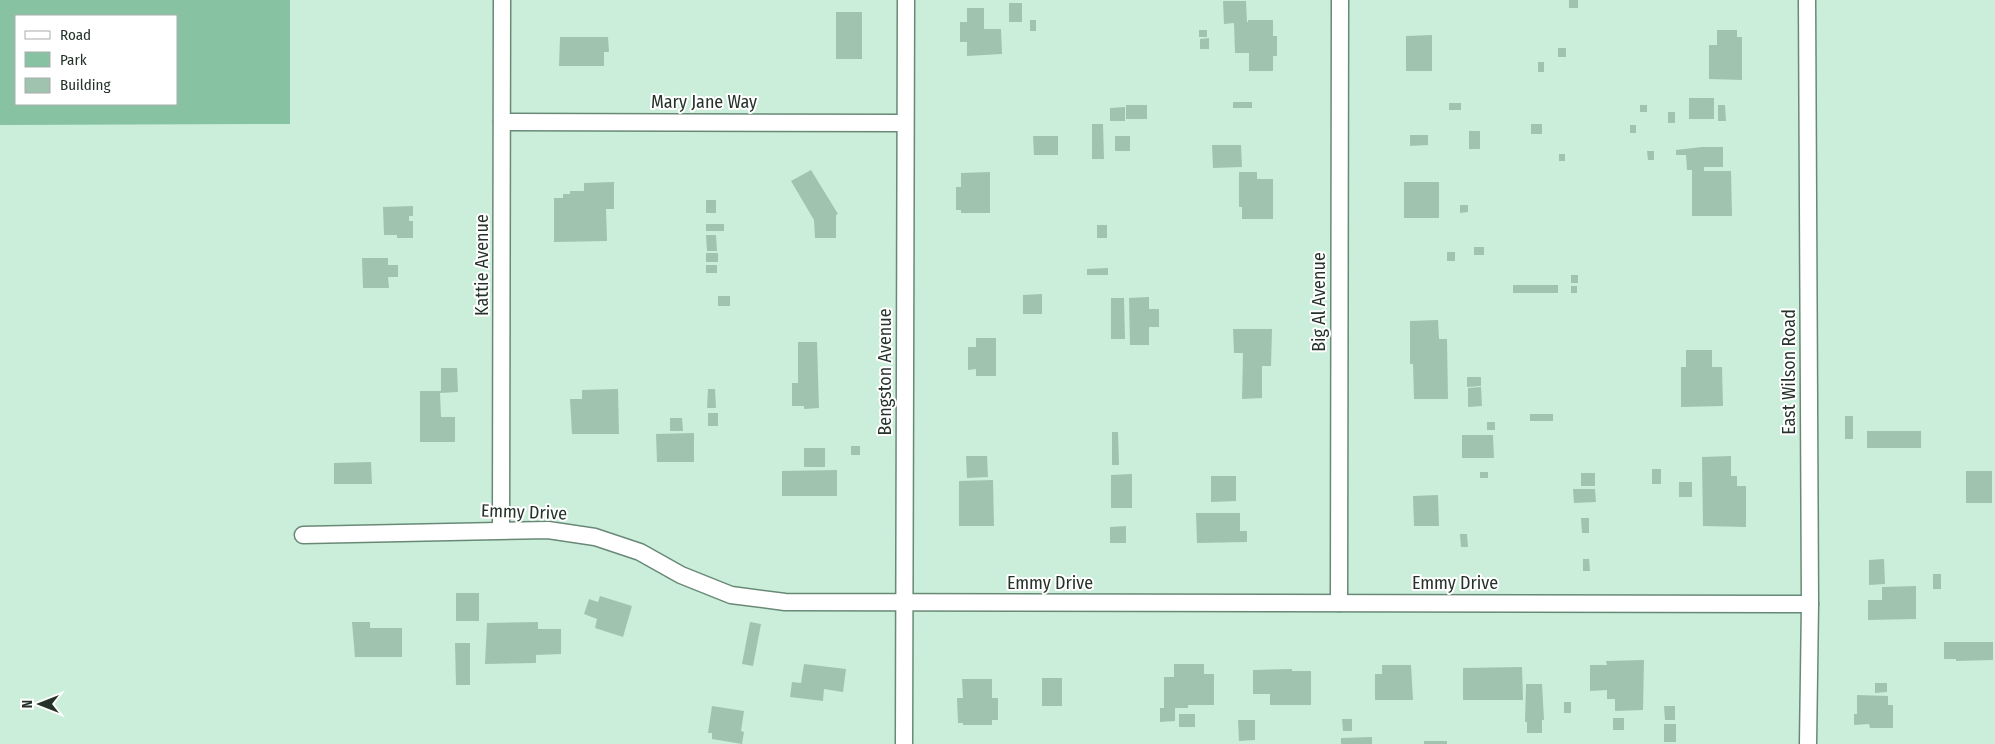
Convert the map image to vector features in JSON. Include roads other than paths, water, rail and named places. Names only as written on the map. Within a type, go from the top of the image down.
[{"type":"street","name":"Kattie Avenue","points":[[501,530],[502,0]]},
{"type":"street","name":"Bengston Avenue","points":[[904,744],[906,0]]},
{"type":"street","name":"Big Al Avenue","points":[[1338,603],[1340,0]]},
{"type":"street","name":"East Wilson Road","points":[[1807,0],[1810,604],[1808,744]]},
{"type":"street","name":"Mary Jane Way","points":[[502,122],[905,123]]},
{"type":"street","name":"Emmy Drive","points":[[303,535],[548,530],[595,537],[640,552],[682,574],[731,596],[784,602],[1810,604]]}]
